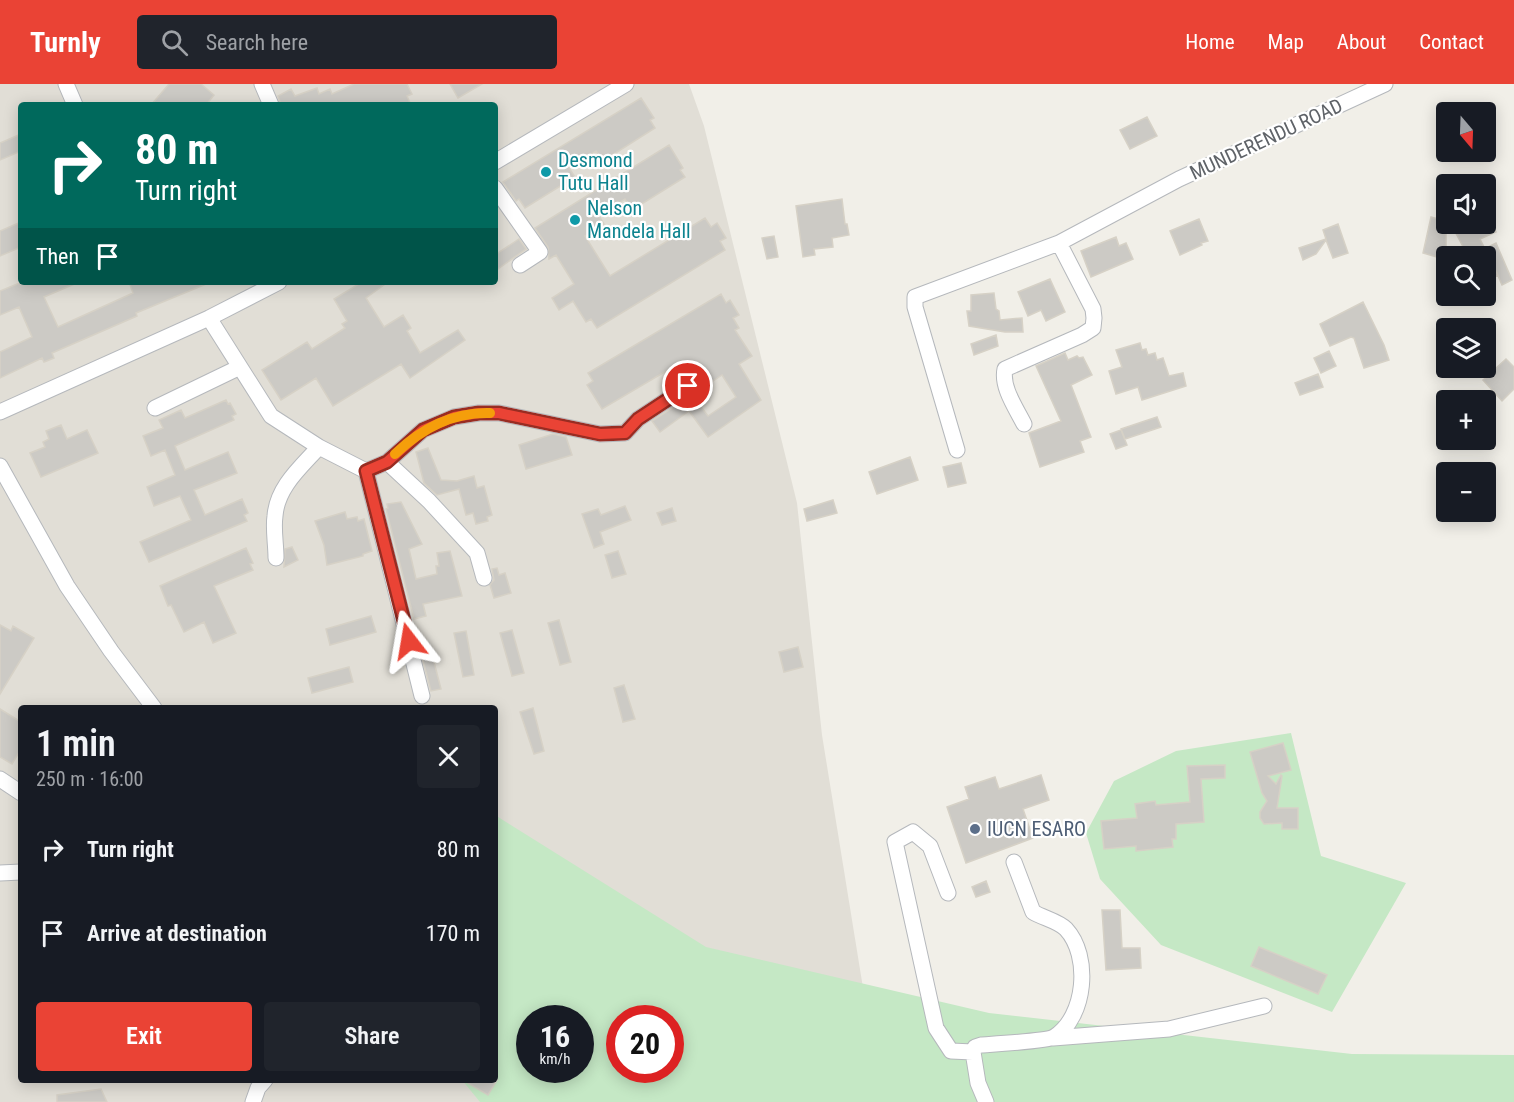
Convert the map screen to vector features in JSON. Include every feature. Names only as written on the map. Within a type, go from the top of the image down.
[{"type":"street","points":[[66,84],[74,102]]},
{"type":"street","points":[[262,84],[270,102]]},
{"type":"street","points":[[498,160],[626,84]]},
{"type":"street","name":"MUNDERENDU ROAD","points":[[957,450],[915,307],[915,297],[1059,243],[1179,179],[1385,84]]},
{"type":"street","points":[[498,193],[540,252],[520,265]]},
{"type":"street","points":[[1024,424],[1006,386],[1003,377],[1005,369],[1011,364],[1082,335],[1093,328],[1093,309],[1059,243]]},
{"type":"street","points":[[0,412],[209,318],[273,285]]},
{"type":"street","points":[[209,318],[271,416],[319,447],[366,471],[422,696]]},
{"type":"street","points":[[155,408],[240,367]]},
{"type":"street","points":[[366,471],[387,462],[423,430],[454,417],[499,413],[600,434],[625,433],[638,419],[688,386]]},
{"type":"street","points":[[276,558],[275,515],[279,499],[286,484],[319,447]]},
{"type":"street","points":[[387,462],[429,501],[477,553],[484,578]]},
{"type":"street","points":[[0,466],[67,586],[111,651],[152,705]]},
{"type":"street","points":[[0,779],[18,790]]},
{"type":"street","points":[[948,893],[930,846],[913,832],[895,842],[936,1028],[951,1051],[973,1052]]},
{"type":"street","points":[[1014,862],[1033,912],[1064,927],[1076,944],[1079,954],[1082,975],[1077,1011],[1067,1026],[1053,1038]]},
{"type":"street","points":[[0,873],[18,872]]},
{"type":"street","points":[[986,1102],[978,1083],[973,1052],[975,1047],[1169,1029],[1264,1006]]},
{"type":"street","points":[[253,1102],[262,1083]]},
{"type":"shaded area","points":[[0,84],[689,84],[704,126],[797,503],[822,735],[876,1068],[860,1102],[0,1102]]},
{"type":"green space","points":[[1291,733],[1321,856],[1406,883],[1332,1012],[1161,945],[1100,879],[1086,833],[1114,781],[1176,751]]},
{"type":"green space","points":[[498,817],[706,947],[989,1013],[1352,1054],[1514,1055],[1514,1102],[480,1102],[464,1083],[498,1083]]},
{"type":"building","points":[[169,84],[201,84],[214,95],[208,102],[154,102]]},
{"type":"building","points":[[354,84],[407,84],[412,94],[407,96],[410,102],[280,102],[278,96],[291,89],[295,96],[317,88],[319,94],[330,89],[332,94]]},
{"type":"building","points":[[450,84],[482,84],[458,98]]},
{"type":"building","points":[[641,98],[654,118],[650,120],[655,128],[603,161],[596,151],[569,168],[575,177],[525,208],[519,199],[516,201],[503,182]]},
{"type":"building","points":[[1147,117],[1157,136],[1130,149],[1120,130]]},
{"type":"building","points":[[18,135],[18,152],[0,160],[0,143]]},
{"type":"building","points":[[669,145],[683,168],[680,170],[685,177],[632,210],[625,199],[599,216],[604,224],[585,236],[610,276],[705,218],[711,227],[717,223],[726,238],[720,241],[725,250],[597,328],[591,319],[586,322],[573,301],[559,310],[552,298],[574,284],[556,255],[549,259],[548,247],[535,228]]},
{"type":"building","points":[[842,199],[845,224],[847,224],[849,235],[832,238],[833,247],[814,249],[815,255],[803,257],[796,206]]},
{"type":"building","points":[[1431,217],[1436,218],[1436,234],[1446,234],[1446,246],[1436,246],[1436,257],[1423,253]]},
{"type":"building","points":[[1199,219],[1208,241],[1180,255],[1170,231]]},
{"type":"building","points":[[18,223],[18,248],[0,256],[0,231]]},
{"type":"building","points":[[1338,224],[1348,253],[1333,258],[1326,240],[1316,254],[1303,260],[1299,248],[1326,239],[1323,230]]},
{"type":"building","points":[[1456,234],[1491,234],[1480,239],[1484,246],[1463,246]]},
{"type":"building","points":[[774,236],[778,257],[767,259],[762,238]]},
{"type":"building","points":[[1116,237],[1119,246],[1126,243],[1133,259],[1091,277],[1081,251]]},
{"type":"building","points":[[519,239],[526,249],[498,269],[498,253]]},
{"type":"building","points":[[1496,243],[1512,280],[1502,285],[1496,271],[1496,246],[1490,246]]},
{"type":"building","points":[[1050,279],[1065,312],[1046,321],[1041,310],[1028,316],[1018,292]]},
{"type":"building","points":[[18,284],[72,285],[44,297],[58,327],[133,293],[130,285],[204,285],[136,313],[137,316],[52,353],[54,358],[44,362],[42,358],[0,378],[0,352],[32,337],[19,307],[0,315],[0,291]]},
{"type":"building","points":[[357,285],[384,285],[366,298],[384,327],[403,315],[411,328],[407,331],[420,353],[458,330],[465,340],[410,378],[401,364],[333,406],[316,378],[281,400],[262,370],[307,342],[312,349],[345,328],[342,324],[347,321],[334,299]]},
{"type":"building","points":[[994,293],[1000,320],[1022,318],[1023,332],[1005,332],[969,326],[967,311],[971,311],[971,295]]},
{"type":"building","points":[[721,294],[726,303],[730,300],[739,315],[733,318],[739,328],[735,330],[752,356],[739,364],[761,400],[708,437],[689,411],[660,432],[652,421],[692,395],[708,416],[736,397],[722,375],[697,392],[696,380],[687,376],[678,364],[602,409],[587,385],[593,381],[588,373]]},
{"type":"building","points":[[1363,302],[1389,360],[1364,368],[1354,338],[1351,337],[1330,346],[1320,324]]},
{"type":"building","points":[[996,335],[998,346],[974,355],[971,344]]},
{"type":"building","points":[[1140,343],[1142,350],[1146,349],[1148,355],[1155,353],[1157,360],[1163,358],[1169,376],[1183,373],[1186,386],[1142,400],[1138,387],[1116,394],[1109,371],[1122,367],[1116,350]]},
{"type":"building","points":[[1329,351],[1336,366],[1321,373],[1314,358]]},
{"type":"building","points":[[1065,353],[1068,360],[1077,356],[1083,357],[1092,375],[1071,385],[1091,437],[1080,441],[1084,452],[1040,467],[1029,433],[1061,421],[1036,366]]},
{"type":"building","points":[[1506,359],[1514,367],[1514,389],[1502,401],[1496,394],[1496,390],[1492,390],[1483,380],[1496,378],[1496,368]]},
{"type":"building","points":[[1318,374],[1323,387],[1300,395],[1295,383]]},
{"type":"building","points":[[226,400],[236,414],[232,416],[234,420],[175,446],[185,470],[228,452],[237,473],[194,490],[205,515],[242,499],[248,513],[244,515],[247,521],[149,562],[140,542],[191,520],[180,496],[154,506],[147,487],[175,475],[165,450],[151,456],[143,436],[163,428],[159,420],[181,410],[185,418]]},
{"type":"building","points":[[1157,417],[1161,427],[1125,439],[1121,429]]},
{"type":"building","points":[[61,425],[67,439],[87,430],[98,453],[41,477],[30,453],[45,447],[43,442],[49,439],[46,431]]},
{"type":"building","points":[[1121,430],[1127,445],[1116,449],[1110,434]]},
{"type":"building","points":[[553,434],[566,437],[572,455],[526,469],[519,445]]},
{"type":"building","points":[[428,448],[441,480],[457,481],[474,476],[477,488],[484,486],[492,515],[487,517],[488,521],[476,524],[473,513],[466,515],[459,489],[437,495],[424,483],[416,452]]},
{"type":"building","points":[[910,457],[918,480],[877,494],[869,472]]},
{"type":"building","points":[[961,463],[966,483],[948,487],[943,467]]},
{"type":"building","points":[[833,500],[837,513],[807,521],[804,509]]},
{"type":"building","points":[[401,502],[422,544],[409,549],[416,579],[437,574],[436,566],[439,566],[437,553],[450,551],[462,596],[423,604],[426,616],[414,619],[386,509],[387,504]]},
{"type":"building","points":[[625,506],[631,520],[600,532],[604,544],[594,548],[582,514],[598,509],[601,515]]},
{"type":"building","points":[[672,508],[676,521],[662,525],[657,513]]},
{"type":"building","points":[[345,512],[347,519],[357,517],[358,521],[364,519],[372,551],[363,556],[327,565],[324,545],[315,521]]},
{"type":"building","points":[[292,547],[298,560],[284,567],[285,549]]},
{"type":"building","points":[[246,548],[253,563],[250,564],[253,570],[214,586],[236,633],[213,643],[204,622],[184,632],[171,605],[168,606],[160,586]]},
{"type":"building","points":[[618,551],[626,574],[612,578],[605,555]]},
{"type":"building","points":[[497,568],[499,575],[505,573],[511,593],[494,598],[490,585],[494,580],[492,569]]},
{"type":"building","points":[[371,616],[376,632],[330,645],[326,629]]},
{"type":"building","points":[[559,620],[571,662],[560,665],[548,623]]},
{"type":"building","points":[[0,625],[11,631],[13,626],[34,638],[0,694]]},
{"type":"building","points":[[512,630],[524,673],[512,676],[500,633]]},
{"type":"building","points":[[466,631],[474,675],[463,677],[454,633]]},
{"type":"building","points":[[798,647],[803,667],[784,672],[779,652]]},
{"type":"building","points":[[432,654],[441,689],[431,691],[422,657]]},
{"type":"building","points":[[349,667],[353,682],[312,693],[308,678]]},
{"type":"building","points":[[624,685],[635,719],[623,722],[614,688]]},
{"type":"building","points":[[533,708],[544,751],[534,754],[520,712]]},
{"type":"building","points":[[0,709],[18,720],[18,754],[12,764],[0,757]]},
{"type":"building","points":[[1283,743],[1291,770],[1268,776],[1276,784],[1282,776],[1277,808],[1298,808],[1298,829],[1282,829],[1282,823],[1264,824],[1260,818],[1260,812],[1267,801],[1262,793],[1250,752]]},
{"type":"building","points":[[1225,765],[1225,778],[1201,779],[1204,822],[1176,824],[1176,839],[1172,839],[1173,847],[1136,851],[1136,846],[1104,849],[1101,821],[1137,818],[1135,804],[1155,801],[1156,805],[1190,802],[1187,766]]},
{"type":"building","name":"IUCN ESARO","points":[[1041,775],[1049,800],[1023,809],[1033,838],[966,863],[947,807],[969,799],[965,787],[995,777],[999,789]]},
{"type":"building","points":[[986,881],[990,892],[976,897],[972,887]]},
{"type":"building","points":[[1102,910],[1120,910],[1122,948],[1140,948],[1141,968],[1106,970]]},
{"type":"building","points":[[1259,947],[1327,975],[1318,994],[1251,966]]},
{"type":"building","points":[[468,1083],[495,1083],[488,1095]]},
{"type":"building","points":[[101,1089],[107,1102],[57,1102],[57,1095]]},
{"type":"slow traffic","points":[[395,454],[423,430],[437,423],[454,417],[490,413]]},
{"type":"place","name":"Desmond Tutu Hall","points":[[546,172]]},
{"type":"place","name":"Nelson Mandela Hall","points":[[575,220]]},
{"type":"place","name":"IUCN ESARO","points":[[975,829]]},
{"type":"route","points":[[409,641],[366,471],[387,462],[423,430],[454,417],[499,413],[519,419],[614,435],[625,433],[638,419],[688,386]]}]
